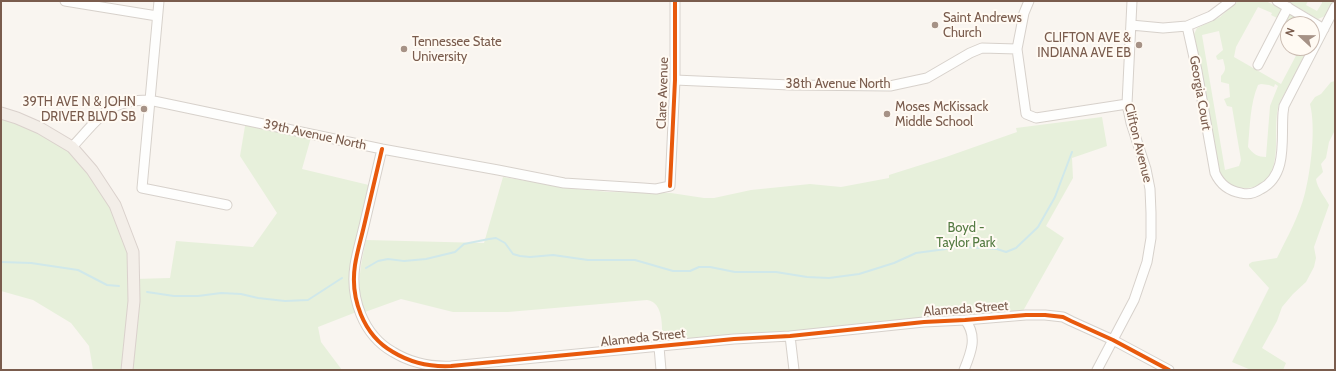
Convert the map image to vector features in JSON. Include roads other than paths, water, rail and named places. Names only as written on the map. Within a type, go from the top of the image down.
[{"type":"main road","points":[[1,113],[40,128],[72,147],[92,170],[115,204],[133,252],[134,301],[127,370]]},
{"type":"street","points":[[65,1],[157,16]]},
{"type":"street","points":[[158,1],[142,188],[227,205]]},
{"type":"street","name":"Clare Avenue","points":[[670,186],[675,80],[675,1]]},
{"type":"street","points":[[1029,1],[1024,13],[1017,49],[1026,114],[1036,118],[1126,104]]},
{"type":"street","name":"Clifton Avenue","points":[[1097,370],[1134,300],[1147,262],[1151,238],[1151,213],[1147,176],[1126,104],[1132,1]]},
{"type":"street","points":[[1131,25],[1163,28],[1187,26],[1211,16],[1231,1]]},
{"type":"street","points":[[1277,1],[1324,29],[1335,6]]},
{"type":"street","points":[[1258,65],[1288,8]]},
{"type":"street","name":"Georgia Court","points":[[1187,26],[1197,71],[1214,173],[1228,188],[1238,193],[1250,194],[1272,182],[1277,173],[1280,164],[1282,113],[1284,106],[1324,29]]},
{"type":"street","name":"38th Avenue North","points":[[675,80],[790,85],[890,86],[927,78],[970,53],[982,48],[1017,49]]},
{"type":"street","name":"39th Avenue North","points":[[72,147],[98,118],[111,108],[128,101],[149,100],[382,149],[498,170],[564,184],[649,188],[670,186]]},
{"type":"street","name":"Alameda Street","points":[[382,149],[355,265],[354,290],[357,304],[364,322],[373,335],[382,345],[396,354],[414,362],[431,366],[504,366],[734,339],[790,336],[924,322],[1026,315],[1063,317],[1113,340]]},
{"type":"street","points":[[964,370],[973,343],[972,331],[965,320]]},
{"type":"street","points":[[790,336],[794,370]]},
{"type":"street","points":[[1113,340],[1169,370]]},
{"type":"street","points":[[659,347],[661,370]]},
{"type":"waterway","points":[[366,268],[378,261],[388,259],[404,261],[426,259],[455,252],[464,244],[496,238],[505,243],[513,254],[520,256],[530,257],[553,255],[588,260],[635,260],[673,271],[690,271],[699,267],[710,267],[735,272],[776,272],[807,277],[829,278],[859,274],[894,263],[916,253],[961,247],[997,249],[1006,252],[1016,248],[1038,227],[1055,197],[1072,152]]},
{"type":"waterway","points":[[1,262],[31,263],[78,270],[107,285],[119,286]]},
{"type":"waterway","points":[[147,292],[174,296],[198,296],[221,293],[241,294],[258,298],[285,301],[308,300],[342,278]]},
{"type":"place","name":"Saint Andrews Church","points":[[935,25]]},
{"type":"place","name":"CLIFTON AVE & INDIANA AVE EB","points":[[1139,45]]},
{"type":"place","name":"Tennessee State University","points":[[404,49]]},
{"type":"place","name":"39TH AVE N & JOHN DRIVER BLVD SB","points":[[144,109]]},
{"type":"place","name":"Moses McKissack Middle School","points":[[887,114]]},
{"type":"park label","name":"Boyd - Taylor Park","points":[[966,236]]}]
